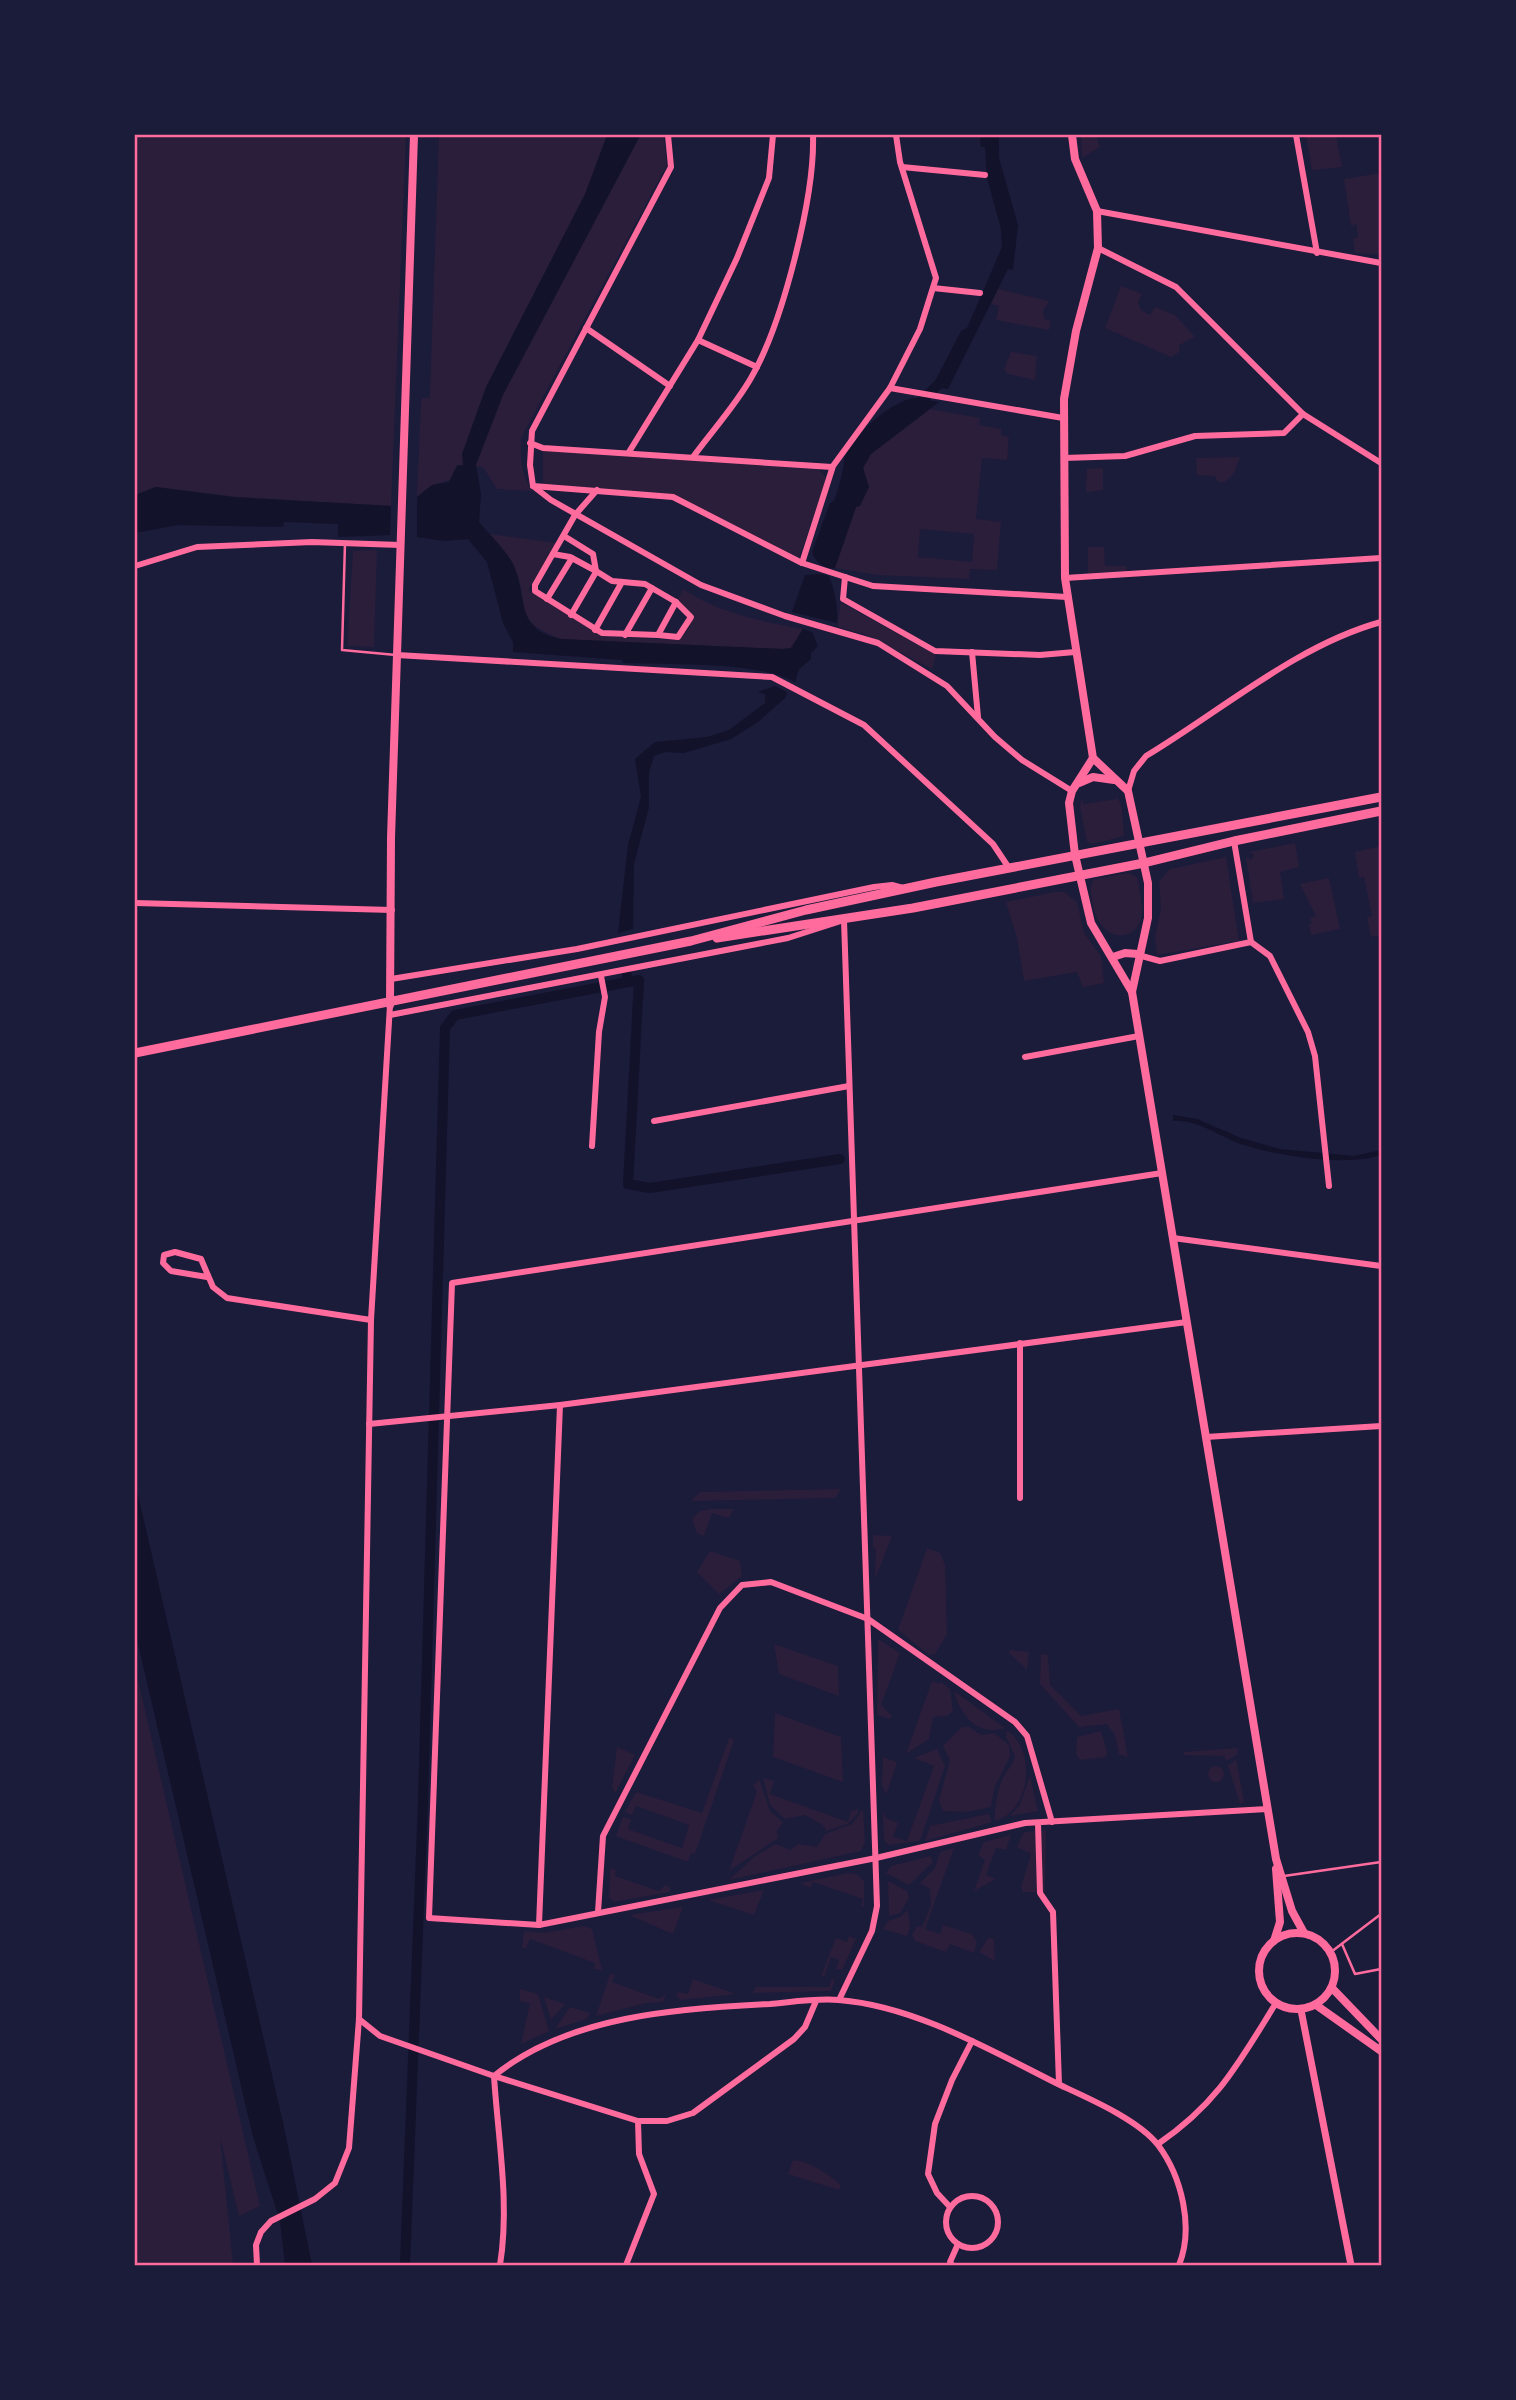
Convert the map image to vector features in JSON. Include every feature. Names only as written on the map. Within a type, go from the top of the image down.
[{"type":"main road","points":[[390,1004],[390,874],[414,135]]},
{"type":"main road","points":[[1072,135],[1074,159],[1097,211],[1098,248],[1076,331],[1063,418],[1067,597],[1093,758],[1128,790],[1141,844],[1149,904],[1132,992],[1267,1810],[1281,1877],[1292,1911],[1304,1933]]},
{"type":"main road","points":[[1093,758],[1074,788],[1070,814],[1075,855],[1091,923],[1132,992]]},
{"type":"main road","points":[[1074,788],[1093,778],[1120,781]]},
{"type":"main road","points":[[135,1053],[691,941],[905,889],[1381,797]]},
{"type":"main road","points":[[691,941],[844,920],[1144,863],[1234,841],[1381,811]]},
{"type":"main road","points":[[1113,957],[1125,953],[1138,954]]},
{"type":"main road","points":[[1274,1941],[1280,1922],[1276,1859]]},
{"type":"main road","points":[[1304,1933],[1319,1940],[1331,1952],[1336,1974],[1332,1988],[1316,2006],[1301,2010],[1276,2003],[1263,1989],[1259,1971],[1263,1954],[1274,1941],[1283,1936],[1304,1933]]},
{"type":"main road","points":[[1332,1988],[1381,2039]]},
{"type":"main road","points":[[1316,2006],[1381,2051]]},
{"type":"street","points":[[533,486],[530,443],[533,429],[671,167],[667,135]]},
{"type":"street","points":[[629,452],[698,340],[737,258],[769,178],[773,135]]},
{"type":"street","points":[[694,457],[757,367],[778,313],[812,178],[813,135]]},
{"type":"street","points":[[802,563],[832,467],[890,388],[920,329],[936,278],[902,167],[896,135]]},
{"type":"street","points":[[1296,135],[1317,253]]},
{"type":"street","points":[[902,167],[985,175]]},
{"type":"street","points":[[1097,211],[1381,263]]},
{"type":"street","points":[[1098,248],[1176,287],[1303,414],[1381,463]]},
{"type":"street","points":[[933,288],[980,293]]},
{"type":"street","points":[[586,328],[670,386]]},
{"type":"street","points":[[698,340],[757,367]]},
{"type":"street","points":[[890,388],[1063,418]]},
{"type":"street","points":[[1064,458],[1125,456],[1195,436],[1284,433],[1303,414]]},
{"type":"street","points":[[530,443],[543,448],[832,467]]},
{"type":"street","points":[[533,486],[673,497],[802,563],[873,586],[1067,597]]},
{"type":"street","points":[[533,486],[575,515],[701,585],[796,619],[878,643],[947,686],[995,737],[1022,760],[1074,788]]},
{"type":"street","points":[[575,515],[581,489]]},
{"type":"street","points":[[564,536],[563,547],[571,557],[612,582],[645,584],[676,601],[691,617],[686,629],[678,638],[595,630],[535,591],[535,585],[575,515],[597,490]]},
{"type":"street","points":[[564,536],[593,554],[596,572],[571,615]]},
{"type":"street","points":[[135,566],[197,547],[345,543],[400,545]]},
{"type":"street","points":[[554,555],[571,557]]},
{"type":"street","points":[[547,599],[571,557]]},
{"type":"street","points":[[1065,578],[1381,558]]},
{"type":"street","points":[[845,577],[843,599],[935,651],[1075,652]]},
{"type":"street","points":[[595,630],[622,582]]},
{"type":"street","points":[[625,635],[652,588]]},
{"type":"street","points":[[658,635],[676,601]]},
{"type":"street","points":[[1128,790],[1134,771],[1146,756],[1309,649],[1355,629],[1381,622]]},
{"type":"street","points":[[972,652],[978,717]]},
{"type":"street","points":[[397,655],[772,677],[863,725],[993,844],[1009,868]]},
{"type":"street","points":[[1234,841],[1251,943]]},
{"type":"street","points":[[391,979],[578,949],[874,887],[892,885],[905,889]]},
{"type":"street","points":[[135,902],[392,910]]},
{"type":"street","points":[[390,1015],[601,979],[800,935],[844,920],[877,1906],[872,1931],[839,2000]]},
{"type":"street","points":[[1138,954],[1160,961],[1251,943],[1270,956],[1308,1032],[1315,1056],[1329,1186]]},
{"type":"street","points":[[592,1146],[599,1032],[605,997],[601,979]]},
{"type":"street","points":[[257,2265],[257,2238],[271,2221],[311,2200],[335,2183],[346,2161],[359,2020],[371,1320],[390,1004]]},
{"type":"street","points":[[1025,1057],[1139,1036]]},
{"type":"street","points":[[654,1121],[849,1086]]},
{"type":"street","points":[[1162,1173],[452,1283],[429,1918],[539,1925],[1038,1823],[1267,1810]]},
{"type":"street","points":[[1173,1238],[1381,1266]]},
{"type":"street","points":[[206,1277],[171,1271],[166,1268],[163,1257],[169,1252],[201,1259],[206,1277],[227,1298],[371,1320]]},
{"type":"street","points":[[369,1424],[446,1419],[560,1405],[1186,1322]]},
{"type":"street","points":[[1020,1343],[1020,1498]]},
{"type":"street","points":[[539,1925],[560,1405]]},
{"type":"street","points":[[1206,1437],[1381,1426]]},
{"type":"street","points":[[598,1912],[603,1836],[720,1608],[742,1584],[771,1582],[868,1619],[1015,1722],[1027,1736],[1052,1822]]},
{"type":"street","points":[[1038,1823],[1040,1893],[1053,1912],[1059,2084]]},
{"type":"street","points":[[494,2076],[517,2057],[572,2035],[642,2015],[678,2009],[839,2000],[906,2015],[972,2041],[1118,2114],[1158,2144],[1179,2184],[1185,2216],[1184,2253],[1179,2265]]},
{"type":"street","points":[[359,2020],[380,2036],[494,2076],[638,2121],[667,2121],[693,2113],[794,2039],[805,2026],[816,2001]]},
{"type":"street","points":[[1158,2144],[1212,2101],[1276,2003]]},
{"type":"street","points":[[1301,2010],[1350,2265]]},
{"type":"street","points":[[950,2207],[937,2193],[929,2174],[930,2161],[935,2124],[952,2080],[972,2041]]},
{"type":"street","points":[[494,2076],[503,2178],[503,2246],[500,2265]]},
{"type":"street","points":[[626,2265],[654,2194],[639,2154],[638,2121]]},
{"type":"street","points":[[977,2196],[990,2203],[998,2216],[997,2231],[987,2244],[973,2248],[958,2244],[948,2234],[946,2220],[950,2207],[962,2197],[977,2196]]},
{"type":"street","points":[[951,2265],[958,2244]]},
{"type":"lane","points":[[345,543],[342,650],[397,655]]},
{"type":"lane","points":[[1281,1877],[1381,1862]]},
{"type":"lane","points":[[1331,1952],[1381,1914]]},
{"type":"lane","points":[[1342,1944],[1355,1974],[1381,1969]]},
{"type":"shaded area","points":[[135,135],[406,135],[391,506],[237,497],[156,487],[135,495]]},
{"type":"shaded area","points":[[439,135],[664,136],[667,165],[521,438],[522,466],[532,491],[497,489],[483,467],[457,465],[450,480],[432,485],[417,497],[421,402],[422,398],[429,398],[430,394]]},
{"type":"shaded area","points":[[607,135],[640,136],[503,395],[476,465],[481,494],[479,522],[511,560],[526,612],[536,628],[546,634],[561,639],[782,649],[791,648],[803,629],[812,632],[818,646],[811,653],[811,659],[799,669],[795,682],[778,675],[736,667],[623,663],[622,660],[513,652],[513,642],[503,623],[487,562],[468,539],[445,541],[417,537],[417,497],[432,485],[449,482],[457,466],[463,465],[462,454],[486,387],[585,194]]},
{"type":"shaded area","points":[[980,135],[999,135],[999,158],[1018,225],[1013,270],[1008,269],[948,389],[932,387],[961,331],[967,328],[1002,247],[1001,229],[987,178],[985,147],[981,147]]},
{"type":"shaded area","points":[[1081,135],[1096,135],[1100,147],[1082,158]]},
{"type":"shaded area","points":[[1306,135],[1336,135],[1342,167],[1312,170]]},
{"type":"shaded area","points":[[1381,173],[1381,255],[1355,253],[1353,239],[1358,237],[1356,224],[1351,226],[1344,179]]},
{"type":"shaded area","points":[[1121,286],[1142,294],[1138,302],[1141,310],[1150,315],[1155,307],[1175,315],[1195,337],[1179,345],[1179,352],[1171,357],[1105,328]]},
{"type":"shaded area","points":[[998,289],[1049,301],[1043,311],[1044,319],[1050,320],[1049,330],[996,320],[999,306],[991,304]]},
{"type":"shaded area","points":[[1011,352],[1037,356],[1035,380],[1008,374],[1004,369]]},
{"type":"shaded area","points":[[915,398],[939,402],[871,454],[863,468],[869,487],[860,506],[856,507],[835,568],[820,564],[812,552],[830,503],[834,501],[847,452],[872,422],[895,405]]},
{"type":"shaded area","points":[[930,409],[980,418],[979,425],[1001,429],[1001,435],[1009,437],[1007,460],[982,458],[976,519],[1001,522],[997,570],[970,569],[969,579],[877,575],[835,568],[856,507],[869,487],[863,468],[871,454]],"holes":[[[920,529],[974,534],[972,562],[918,557]]]},
{"type":"shaded area","points":[[543,450],[693,457],[818,469],[825,476],[825,484],[799,558],[673,497],[543,486]]},
{"type":"shaded area","points":[[1240,457],[1234,473],[1225,482],[1218,482],[1215,476],[1197,475],[1196,458]]},
{"type":"shaded area","points":[[1103,468],[1103,490],[1086,492],[1087,469]]},
{"type":"shaded area","points":[[156,487],[233,497],[391,506],[390,535],[338,537],[338,524],[284,522],[283,527],[178,525],[135,533],[135,495]]},
{"type":"shaded area","points":[[489,534],[556,543],[528,590],[602,636],[679,640],[689,628],[693,615],[678,600],[683,589],[725,610],[803,629],[791,648],[782,649],[561,639],[534,625],[528,617],[513,565]]},
{"type":"shaded area","points":[[1088,547],[1104,547],[1105,566],[1126,566],[1127,572],[1088,573]]},
{"type":"shaded area","points":[[377,550],[374,647],[347,646],[353,551]]},
{"type":"shaded area","points":[[805,575],[829,576],[837,623],[792,612]]},
{"type":"shaded area","points":[[840,602],[936,655],[932,669],[867,635],[838,627]]},
{"type":"shaded area","points":[[775,686],[787,692],[786,697],[758,722],[731,739],[684,753],[665,752],[654,756],[649,772],[649,807],[634,864],[633,929],[618,933],[628,845],[641,797],[635,759],[655,742],[707,737],[729,730],[765,703],[765,694],[758,692]]},
{"type":"shaded area","points":[[1116,793],[1122,808],[1124,836],[1093,844],[1087,842],[1080,807],[1081,798],[1084,804],[1117,799]]},
{"type":"shaded area","points":[[1295,843],[1299,867],[1280,872],[1284,899],[1253,903],[1246,857],[1251,860],[1254,855],[1249,852]]},
{"type":"shaded area","points":[[1381,846],[1381,935],[1371,937],[1367,917],[1372,916],[1364,877],[1359,878],[1355,852]]},
{"type":"shaded area","points":[[1226,857],[1239,941],[1157,955],[1155,937],[1161,909],[1159,881],[1170,869]]},
{"type":"shaded area","points":[[1128,873],[1137,877],[1142,910],[1136,929],[1120,935],[1103,927],[1096,916],[1091,887],[1094,879]]},
{"type":"shaded area","points":[[1329,878],[1340,929],[1311,935],[1310,918],[1316,916],[1300,884]]},
{"type":"shaded area","points":[[1064,892],[1077,902],[1084,933],[1101,956],[1104,983],[1083,987],[1077,972],[1024,981],[1017,938],[1006,902]]},
{"type":"shaded area","points":[[1173,1115],[1197,1119],[1241,1138],[1280,1149],[1354,1156],[1381,1150],[1381,1155],[1330,1160],[1271,1152],[1238,1143],[1190,1122],[1173,1121]]},
{"type":"shaded area","points":[[135,1482],[284,2127],[312,2265],[285,2265],[280,2221],[253,2137],[135,1631]]},
{"type":"shaded area","points":[[841,1489],[835,1498],[691,1501],[700,1492]]},
{"type":"shaded area","points":[[734,1509],[728,1518],[712,1513],[704,1536],[697,1533],[692,1519],[700,1511]]},
{"type":"shaded area","points":[[873,1535],[892,1536],[875,1579],[876,1549],[873,1548]]},
{"type":"shaded area","points":[[927,1548],[940,1553],[945,1565],[947,1634],[935,1654],[929,1655],[898,1630]]},
{"type":"shaded area","points":[[710,1551],[740,1561],[742,1576],[719,1594],[697,1572]]},
{"type":"shaded area","points":[[878,1639],[900,1653],[881,1705],[892,1716],[890,1719],[877,1715]]},
{"type":"shaded area","points":[[774,1644],[838,1666],[839,1696],[779,1674]]},
{"type":"shaded area","points":[[1009,1650],[1029,1652],[1027,1670],[1009,1653]]},
{"type":"shaded area","points":[[1041,1654],[1048,1655],[1050,1685],[1081,1716],[1119,1709],[1128,1757],[1119,1754],[1115,1735],[1107,1724],[1079,1727],[1040,1684]]},
{"type":"shaded area","points":[[135,1667],[260,2206],[239,2216],[220,2137],[233,2265],[135,2265]]},
{"type":"shaded area","points":[[932,1681],[939,1684],[940,1681],[950,1689],[953,1711],[947,1716],[933,1717],[929,1739],[906,1754]]},
{"type":"shaded area","points":[[954,1691],[1005,1728],[987,1730],[972,1722],[961,1709]]},
{"type":"shaded area","points":[[775,1713],[841,1737],[843,1782],[773,1757]]},
{"type":"shaded area","points":[[962,1727],[969,1727],[981,1735],[994,1733],[1009,1745],[1010,1756],[994,1789],[991,1807],[966,1812],[943,1811],[939,1800],[950,1760],[943,1746]]},
{"type":"shaded area","points":[[1007,1730],[1023,1751],[1026,1779],[1017,1805],[1007,1815],[995,1821],[1000,1786],[1015,1756],[1006,1737]]},
{"type":"shaded area","points":[[1101,1731],[1107,1751],[1106,1757],[1080,1760],[1076,1754],[1077,1737]]},
{"type":"shaded area","points":[[729,1738],[734,1740],[695,1854],[691,1853],[688,1862],[616,1836],[623,1817],[631,1819],[628,1829],[682,1848],[689,1825],[636,1806],[632,1815],[625,1812],[636,1792],[702,1813]]},
{"type":"shaded area","points":[[617,1747],[635,1755],[615,1793],[612,1787]]},
{"type":"shaded area","points":[[1238,1748],[1237,1755],[1226,1761],[1224,1756],[1184,1755],[1183,1752]]},
{"type":"shaded area","points":[[937,1749],[945,1766],[920,1841],[888,1845],[884,1840],[883,1811],[886,1818],[898,1823],[893,1837],[907,1841],[934,1766],[914,1758]]},
{"type":"shaded area","points":[[883,1757],[897,1762],[886,1795],[882,1785]]},
{"type":"shaded area","points":[[1236,1759],[1244,1801],[1240,1804],[1228,1766]]},
{"type":"shaded area","points":[[1216,1766],[1224,1774],[1216,1782],[1208,1774]]},
{"type":"shaded area","points":[[1030,1776],[1038,1811],[1010,1816],[1020,1804]]},
{"type":"shaded area","points":[[763,1778],[774,1781],[770,1794],[848,1822],[851,1811],[858,1809],[858,1813],[847,1824],[826,1831],[824,1826],[805,1815],[785,1819],[770,1805]]},
{"type":"shaded area","points":[[759,1779],[770,1811],[783,1822],[777,1831],[778,1838],[729,1871],[757,1791],[753,1786]]},
{"type":"shaded area","points":[[863,1809],[865,1842],[861,1851],[729,1880],[755,1856],[776,1844],[790,1850],[798,1844],[817,1847],[825,1834],[852,1824]]},
{"type":"shaded area","points":[[989,1814],[992,1822],[925,1841],[930,1826]]},
{"type":"shaded area","points":[[1046,1830],[1045,1892],[1023,1892],[1021,1887],[1031,1854],[1017,1847],[1024,1832]]},
{"type":"shaded area","points":[[1011,1835],[1006,1850],[996,1848],[986,1875],[996,1879],[974,1891],[985,1860],[978,1855],[984,1842]]},
{"type":"shaded area","points":[[954,1848],[925,1929],[940,1934],[943,1925],[972,1934],[977,1942],[974,1953],[950,1944],[946,1952],[915,1941],[912,1935],[917,1926],[922,1927],[931,1905],[930,1889],[920,1883],[935,1868],[940,1852]]},
{"type":"shaded area","points":[[930,1856],[933,1862],[909,1885],[886,1873],[891,1866]]},
{"type":"shaded area","points":[[610,1868],[616,1870],[615,1876],[659,1891],[665,1885],[670,1887],[670,1892],[614,1902],[609,1898]]},
{"type":"shaded area","points":[[848,1873],[856,1874],[864,1881],[864,1907],[861,1906],[863,1899],[813,1882],[810,1888],[800,1883]]},
{"type":"shaded area","points":[[888,1881],[907,1891],[909,1898],[900,1913],[889,1916]]},
{"type":"shaded area","points":[[764,1890],[754,1915],[708,1900]]},
{"type":"shaded area","points":[[683,1907],[673,1934],[629,1915]]},
{"type":"shaded area","points":[[908,1910],[910,1928],[907,1936],[883,1929],[888,1921],[900,1917]]},
{"type":"shaded area","points":[[584,1926],[592,1929],[602,1970],[594,1969],[595,1963],[530,1939],[526,1948],[522,1948],[524,1931],[543,1933]]},
{"type":"shaded area","points":[[849,1936],[856,1939],[842,1970],[836,1969],[839,1960],[831,1957],[824,1977],[821,1976],[836,1938],[847,1942]]},
{"type":"shaded area","points":[[988,1938],[994,1939],[995,1961],[979,1952]]},
{"type":"shaded area","points":[[610,1974],[615,1975],[612,1982],[659,1999],[666,1994],[663,2002],[646,2003],[596,2016]]},
{"type":"shaded area","points":[[693,1979],[736,1994],[681,2000],[676,1996],[678,1992],[688,1994]]},
{"type":"shaded area","points":[[832,1979],[835,1980],[831,1991],[752,1993],[756,1987],[829,1987]]},
{"type":"shaded area","points":[[520,1989],[538,1994],[549,2031],[521,2044],[530,2003],[520,2001]]},
{"type":"shaded area","points":[[544,1997],[565,2004],[551,2020]]},
{"type":"shaded area","points":[[570,2007],[590,2013],[587,2019],[555,2029]]},
{"type":"shaded area","points":[[793,2160],[824,2172],[841,2185],[839,2190],[788,2174]]},
{"type":"waterway","points":[[914,408],[945,378]]},
{"type":"waterway","points":[[627,975],[628,982],[639,980],[628,1184],[650,1188],[840,1159]]},
{"type":"waterway","points":[[405,2265],[423,1801],[445,1028],[455,1015],[628,982]]}]
